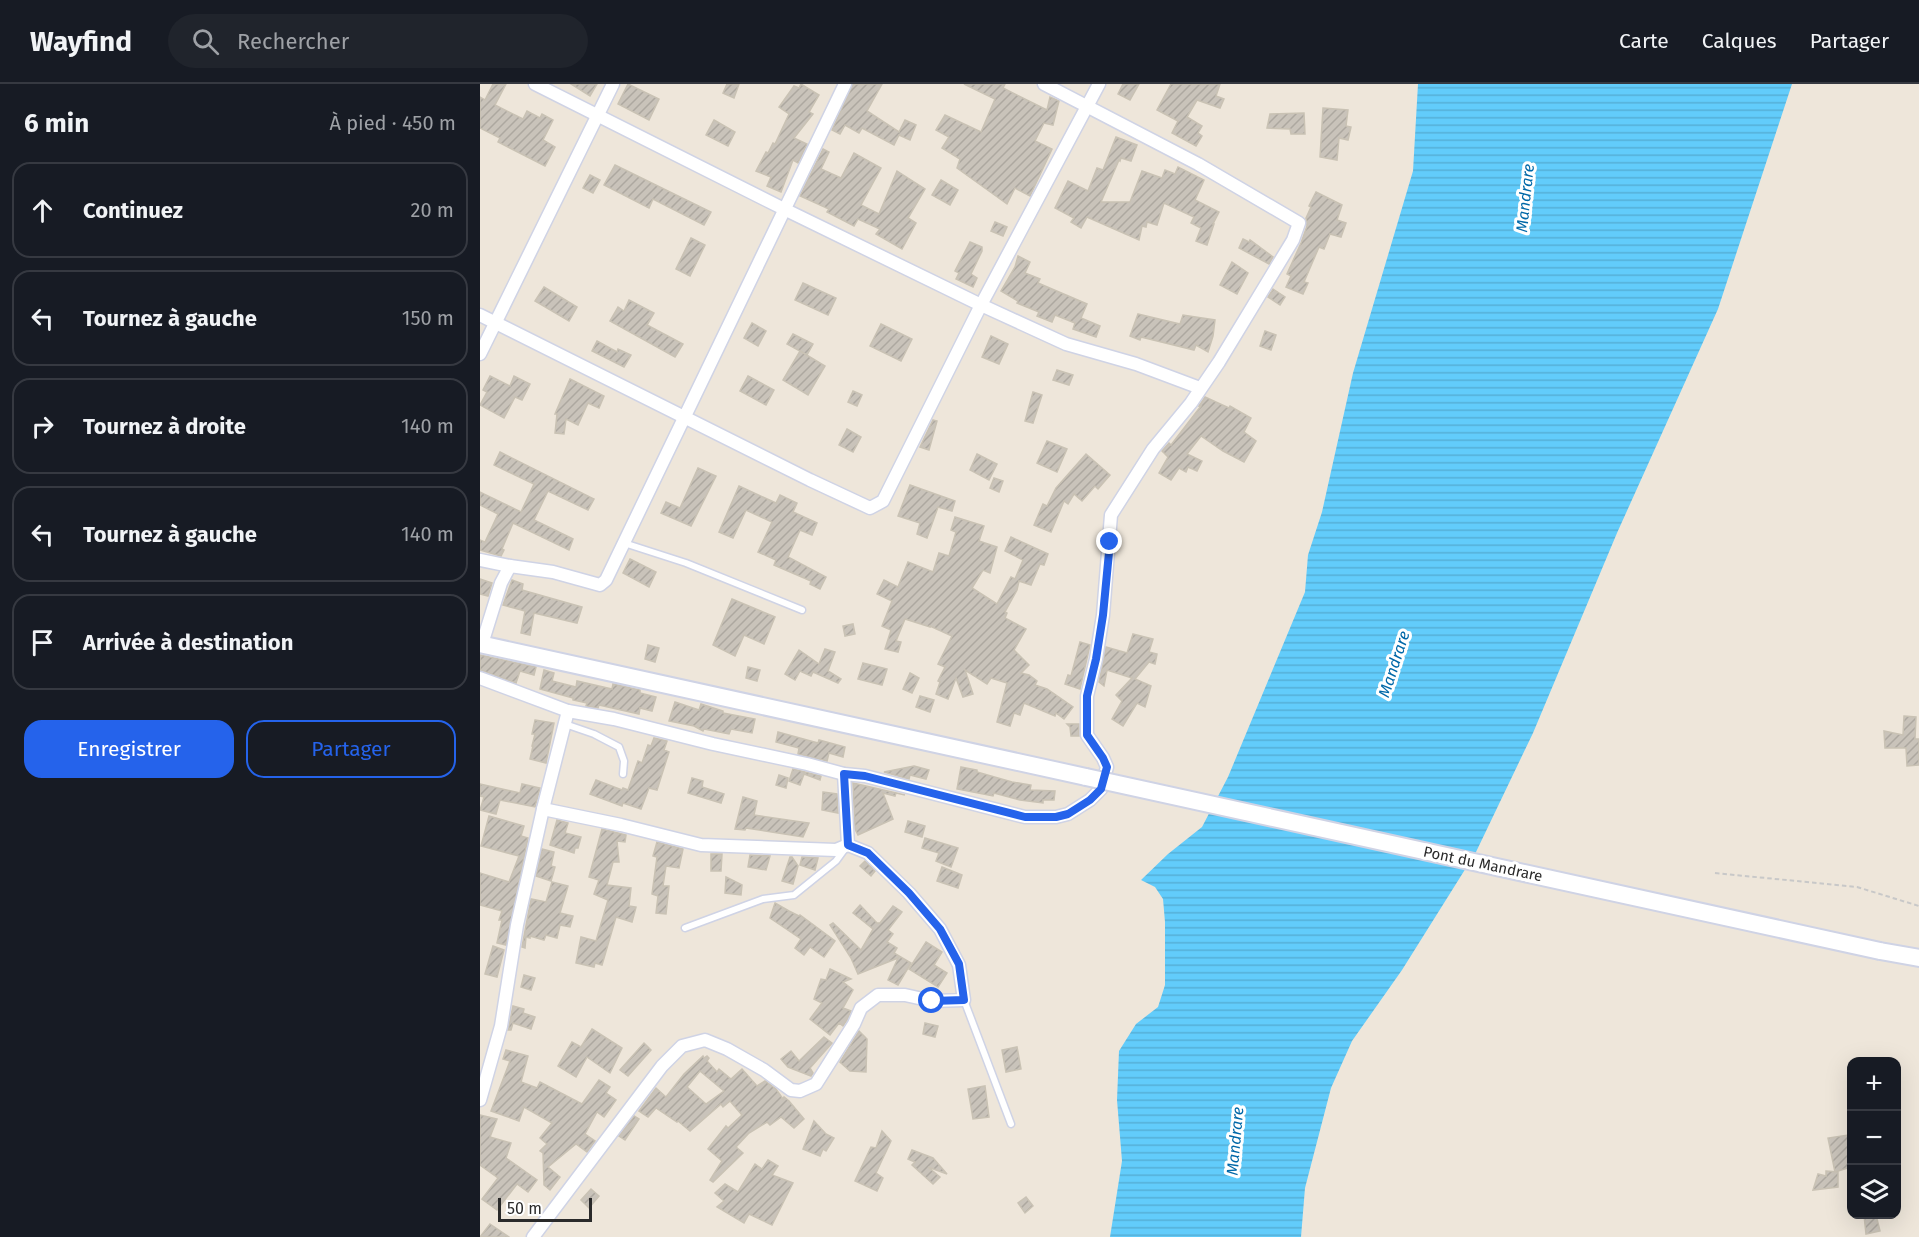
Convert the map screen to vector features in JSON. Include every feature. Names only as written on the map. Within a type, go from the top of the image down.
[{"type":"main road","name":"Pont du Mandrare","points":[[481,644],[1919,958]]},
{"type":"street","points":[[535,84],[786,210],[1066,344],[1136,364],[1200,388]]},
{"type":"street","points":[[480,354],[613,84]]},
{"type":"street","points":[[480,560],[553,572],[600,585],[606,580],[845,84]]},
{"type":"street","points":[[480,678],[568,711],[626,722],[844,774],[865,776],[1025,817],[1056,817],[1068,814],[1090,800],[1101,789],[1107,767],[1087,735],[1087,696],[1103,615],[1111,515],[1153,449],[1191,403],[1219,362],[1293,240],[1299,223],[1198,164],[1044,84]]},
{"type":"street","points":[[480,315],[870,508],[884,501],[981,305],[1099,84]]},
{"type":"street","points":[[481,644],[501,583],[510,566]]},
{"type":"street","points":[[480,1100],[501,1026],[517,925],[568,711]]},
{"type":"street","points":[[844,774],[848,845]]},
{"type":"street","points":[[533,1237],[662,1066],[682,1046],[705,1040],[727,1049],[764,1070],[791,1090],[800,1091],[816,1083],[854,1024],[861,1008],[878,995],[906,995],[932,1001],[964,1000],[959,964],[940,929],[909,893],[868,853],[848,845],[836,850],[701,845],[543,809]]},
{"type":"lane","points":[[624,543],[686,563],[802,610]]},
{"type":"lane","points":[[565,724],[594,734],[620,747],[624,761],[623,774]]},
{"type":"lane","points":[[685,928],[763,899],[794,895],[836,861],[848,845]]},
{"type":"lane","points":[[964,1000],[1011,1124]]},
{"type":"path","points":[[1715,873],[1857,887],[1919,906]]},
{"type":"water","name":"Mandrare","points":[[1418,84],[1792,84],[1718,309],[1617,533],[1533,733],[1476,852],[1402,970],[1352,1041],[1331,1088],[1305,1188],[1301,1237],[1110,1237],[1122,1161],[1117,1100],[1119,1051],[1136,1024],[1158,1007],[1165,985],[1163,899],[1155,887],[1141,880],[1168,854],[1202,827],[1228,777],[1305,592],[1308,555],[1322,512],[1353,373],[1413,171]]},
{"type":"building","points":[[493,84],[506,84],[495,105],[523,119],[527,111],[540,118],[542,114],[553,120],[543,140],[555,147],[545,166],[498,142],[500,138],[480,128],[480,97],[485,100]]},
{"type":"building","points":[[571,84],[597,84],[590,96]]},
{"type":"building","points":[[628,84],[659,99],[649,120],[618,104]]},
{"type":"building","points":[[727,84],[739,84],[734,98],[723,93]]},
{"type":"building","points":[[801,84],[819,95],[809,112],[813,114],[794,138],[807,144],[798,163],[793,160],[781,192],[767,186],[771,177],[756,171],[766,152],[768,153],[773,143],[775,144],[789,114],[779,107],[794,86],[799,88]]},
{"type":"building","points":[[853,84],[882,84],[867,111],[899,132],[905,120],[916,125],[910,140],[899,135],[894,145],[862,128],[859,133],[845,125],[840,134],[832,130]]},
{"type":"building","points":[[964,84],[1005,84],[1003,88],[1047,110],[1050,97],[1059,101],[1053,125],[1044,123],[1035,141],[1052,149],[1030,196],[1015,188],[1007,204],[957,168],[960,159],[942,148],[949,137],[936,130],[945,115],[981,132],[995,99]]},
{"type":"building","points":[[1123,84],[1139,84],[1130,100],[1118,94]]},
{"type":"building","points":[[1171,84],[1220,84],[1216,96],[1224,99],[1220,108],[1197,100],[1187,117],[1202,126],[1198,133],[1202,136],[1196,146],[1172,133],[1178,121],[1157,110]]},
{"type":"building","points":[[1323,108],[1348,110],[1346,126],[1351,127],[1348,140],[1339,138],[1337,160],[1320,157]]},
{"type":"building","points":[[1304,113],[1305,134],[1291,134],[1290,129],[1267,128],[1270,114]]},
{"type":"building","points":[[714,120],[735,132],[728,146],[706,135]]},
{"type":"building","points":[[1116,137],[1137,145],[1131,161],[1121,158],[1119,160],[1101,202],[1130,202],[1142,171],[1162,178],[1165,170],[1175,174],[1178,167],[1204,180],[1195,200],[1219,212],[1207,245],[1196,241],[1201,228],[1191,223],[1194,217],[1164,203],[1157,225],[1147,222],[1146,227],[1142,226],[1139,240],[1087,217],[1081,228],[1071,222],[1074,218],[1055,208],[1068,181],[1088,191],[1097,168],[1103,170]]},
{"type":"building","points":[[823,149],[829,152],[821,169],[841,178],[854,153],[881,168],[861,205],[879,214],[897,171],[925,189],[908,218],[916,223],[902,249],[876,234],[880,229],[858,219],[854,226],[827,212],[829,209],[800,196]]},
{"type":"building","points":[[615,165],[711,212],[704,225],[653,199],[649,208],[604,185]]},
{"type":"building","points":[[590,175],[600,180],[593,193],[583,188]]},
{"type":"building","points":[[941,180],[958,190],[950,205],[932,195]]},
{"type":"building","points":[[1316,192],[1342,205],[1337,220],[1346,223],[1341,237],[1330,234],[1324,249],[1319,247],[1304,282],[1308,283],[1303,294],[1286,287],[1291,276],[1287,274],[1301,243],[1307,226],[1306,218],[1311,207],[1309,206]]},
{"type":"building","points":[[995,222],[1007,227],[1003,236],[991,231]]},
{"type":"building","points":[[691,238],[705,245],[690,276],[676,269]]},
{"type":"building","points":[[1243,239],[1249,242],[1250,240],[1273,257],[1269,264],[1239,248]]},
{"type":"building","points":[[970,242],[982,247],[971,274],[977,278],[973,287],[956,279],[959,273],[955,271]]},
{"type":"building","points":[[1018,256],[1030,262],[1025,273],[1040,279],[1038,283],[1087,304],[1081,318],[1100,326],[1096,337],[1073,329],[1075,323],[1055,315],[1052,322],[1037,316],[1039,312],[1017,303],[1018,301],[1001,291],[1015,267]]},
{"type":"building","points":[[1232,262],[1248,273],[1237,294],[1220,285]]},
{"type":"building","points":[[803,283],[836,298],[828,315],[795,300]]},
{"type":"building","points":[[544,287],[577,307],[569,321],[535,301]]},
{"type":"building","points":[[1273,289],[1285,297],[1280,305],[1268,297]]},
{"type":"building","points":[[629,300],[654,313],[647,325],[683,344],[675,357],[610,321],[618,307],[624,311]]},
{"type":"building","points":[[1138,314],[1180,324],[1183,315],[1215,320],[1208,352],[1196,345],[1194,350],[1130,336]]},
{"type":"building","points":[[752,323],[766,331],[758,346],[744,338]]},
{"type":"building","points":[[881,324],[912,339],[901,361],[870,346]]},
{"type":"building","points":[[1265,331],[1276,335],[1271,350],[1260,346]]},
{"type":"building","points":[[793,334],[813,344],[807,355],[787,344]]},
{"type":"building","points":[[991,336],[1008,344],[999,364],[982,357]]},
{"type":"building","points":[[597,341],[617,352],[618,349],[631,355],[624,367],[592,351]]},
{"type":"building","points":[[800,351],[825,366],[808,395],[783,380]]},
{"type":"building","points":[[1057,370],[1073,375],[1069,385],[1053,380]]},
{"type":"building","points":[[490,376],[510,386],[514,376],[530,384],[522,400],[515,397],[504,418],[480,405],[487,392],[483,390]]},
{"type":"building","points":[[748,376],[774,390],[766,405],[740,391]]},
{"type":"building","points":[[570,379],[604,396],[599,408],[588,403],[578,425],[566,419],[564,434],[555,433],[557,414],[555,414]]},
{"type":"building","points":[[853,391],[862,395],[857,406],[848,402]]},
{"type":"building","points":[[1033,392],[1042,395],[1033,423],[1025,421]]},
{"type":"building","points":[[1205,397],[1229,408],[1230,406],[1251,418],[1244,432],[1256,441],[1244,462],[1201,436],[1187,454],[1202,461],[1197,471],[1188,467],[1186,472],[1179,468],[1171,480],[1159,473],[1168,457],[1162,451],[1169,443],[1171,445],[1201,406],[1199,406]]},
{"type":"building","points":[[933,420],[937,421],[929,450],[920,447]]},
{"type":"building","points":[[847,429],[861,437],[853,452],[839,445]]},
{"type":"building","points":[[1047,441],[1067,449],[1057,472],[1037,463]]},
{"type":"building","points":[[500,452],[594,499],[588,510],[548,491],[534,520],[573,539],[569,550],[513,523],[501,556],[480,550],[480,540],[485,542],[498,514],[480,505],[480,492],[521,512],[534,484],[494,465]]},
{"type":"building","points":[[977,454],[997,464],[989,480],[970,470]]},
{"type":"building","points":[[1086,454],[1110,475],[1098,489],[1095,486],[1082,501],[1074,494],[1068,504],[1064,501],[1051,532],[1034,525],[1043,504],[1047,506],[1056,488]]},
{"type":"building","points":[[698,468],[716,476],[691,526],[661,513],[666,502],[680,508]]},
{"type":"building","points":[[994,478],[1003,481],[999,492],[990,488]]},
{"type":"building","points":[[910,485],[955,501],[952,511],[938,507],[927,538],[917,534],[920,523],[898,516]]},
{"type":"building","points":[[739,486],[776,503],[780,495],[797,503],[793,512],[817,523],[812,535],[800,530],[788,557],[826,577],[820,589],[810,584],[811,581],[774,565],[776,560],[758,552],[772,522],[746,510],[733,538],[719,532]]},
{"type":"building","points":[[955,517],[984,526],[979,541],[997,547],[990,573],[983,570],[972,588],[997,604],[1011,577],[1015,579],[1023,560],[1005,551],[1011,537],[1048,554],[1044,565],[1040,564],[1031,585],[1019,581],[1017,590],[1005,612],[1007,613],[1005,618],[1026,629],[1014,650],[1029,665],[1021,673],[1029,675],[1037,681],[1035,685],[1047,689],[1073,707],[1064,719],[1056,713],[1055,716],[1024,703],[1020,715],[1014,713],[1010,726],[997,722],[1007,683],[991,678],[987,684],[965,670],[973,694],[963,697],[956,678],[948,699],[936,694],[940,682],[938,681],[945,667],[938,664],[952,636],[930,626],[905,619],[896,641],[901,642],[898,652],[885,649],[891,630],[882,626],[892,601],[877,594],[884,580],[898,587],[908,562],[933,572],[939,553],[949,556],[956,532],[951,530]]},
{"type":"building","points":[[630,559],[656,572],[649,587],[623,573]]},
{"type":"building","points":[[480,579],[492,583],[488,596],[480,594]]},
{"type":"building","points":[[512,580],[523,584],[522,590],[582,607],[577,623],[534,613],[530,635],[521,633],[525,611],[503,605]]},
{"type":"building","points":[[732,599],[775,617],[764,644],[744,635],[735,656],[713,645]]},
{"type":"building","points":[[853,624],[855,634],[845,636],[843,626]]},
{"type":"building","points":[[1133,634],[1153,639],[1149,652],[1157,654],[1155,664],[1149,662],[1135,679],[1151,686],[1145,707],[1137,703],[1123,726],[1112,719],[1122,701],[1116,695],[1132,678],[1107,670],[1104,686],[1099,682],[1106,647],[1127,653]]},
{"type":"building","points":[[1080,642],[1090,645],[1080,689],[1065,684],[1068,675],[1071,676]]},
{"type":"building","points":[[648,645],[659,648],[655,662],[645,659]]},
{"type":"building","points":[[825,649],[835,652],[828,671],[841,679],[838,683],[813,672],[811,676],[800,671],[795,680],[785,674],[799,650],[819,664]]},
{"type":"building","points":[[480,655],[536,667],[534,675],[520,671],[516,683],[480,670]]},
{"type":"building","points":[[863,663],[887,669],[882,685],[858,679]]},
{"type":"building","points":[[748,667],[760,670],[757,681],[746,678]]},
{"type":"building","points":[[544,670],[554,673],[552,681],[576,687],[577,681],[612,689],[613,684],[640,690],[640,693],[656,697],[652,711],[640,708],[639,714],[599,705],[598,708],[586,706],[587,703],[540,689]]},
{"type":"building","points":[[910,673],[919,678],[912,693],[903,689]]},
{"type":"building","points":[[920,696],[934,700],[930,712],[916,707]]},
{"type":"building","points":[[675,702],[699,710],[701,704],[723,711],[723,713],[755,719],[752,733],[731,729],[729,734],[704,729],[703,731],[694,726],[669,721]]},
{"type":"building","points":[[1904,716],[1916,717],[1915,739],[1919,739],[1919,765],[1907,766],[1906,748],[1885,748],[1884,731],[1903,735]]},
{"type":"building","points":[[535,720],[554,723],[546,763],[530,759]]},
{"type":"building","points":[[1067,724],[1079,724],[1079,736],[1071,736],[1070,727]]},
{"type":"building","points":[[778,732],[818,743],[819,740],[845,747],[843,757],[829,753],[827,761],[798,754],[799,748],[776,742]]},
{"type":"building","points":[[654,738],[667,741],[664,750],[669,752],[657,790],[649,788],[641,809],[623,803],[622,806],[590,794],[596,780],[628,790],[638,761],[642,763],[648,745],[651,746]]},
{"type":"building","points":[[914,766],[929,770],[926,779],[910,775],[909,779],[884,772]]},
{"type":"building","points":[[961,767],[1012,782],[1031,785],[1030,790],[1055,791],[1054,800],[1043,800],[1043,803],[994,793],[993,796],[957,789]]},
{"type":"building","points":[[793,769],[821,776],[820,780],[804,774],[800,785],[789,781]]},
{"type":"building","points":[[779,775],[788,778],[786,788],[776,785]]},
{"type":"building","points":[[692,778],[703,781],[702,787],[724,794],[721,803],[688,793]]},
{"type":"building","points":[[853,783],[905,795],[896,793],[895,796],[883,793],[893,819],[858,835],[855,829]]},
{"type":"building","points":[[480,784],[520,793],[522,784],[540,788],[535,807],[500,800],[496,814],[480,810],[484,797],[480,796]]},
{"type":"building","points":[[823,792],[837,794],[838,813],[822,810]]},
{"type":"building","points":[[743,797],[757,801],[754,815],[809,823],[803,837],[746,828],[745,830],[735,829]]},
{"type":"building","points":[[489,816],[524,826],[521,836],[528,838],[506,945],[497,943],[502,911],[480,905],[480,873],[509,882],[519,856],[481,846]]},
{"type":"building","points":[[557,820],[568,823],[565,833],[581,837],[574,853],[550,845]]},
{"type":"building","points":[[908,821],[925,826],[922,837],[905,832]]},
{"type":"building","points":[[602,829],[626,835],[625,842],[617,841],[619,862],[613,862],[607,885],[631,888],[629,906],[636,907],[632,922],[616,917],[602,965],[595,963],[594,967],[576,963],[581,937],[596,941],[608,900],[594,894],[599,880],[589,877]]},
{"type":"building","points":[[925,838],[958,848],[951,867],[936,861],[939,853],[922,848]]},
{"type":"building","points":[[657,842],[683,849],[679,868],[666,866],[663,886],[669,886],[666,914],[656,913],[658,896],[652,894],[657,857],[653,856]]},
{"type":"building","points":[[542,849],[554,852],[551,866],[555,867],[551,881],[536,876]]},
{"type":"building","points":[[711,854],[722,854],[721,871],[711,871]]},
{"type":"building","points":[[750,855],[770,856],[766,870],[748,867]]},
{"type":"building","points":[[790,857],[798,866],[793,884],[782,881]]},
{"type":"building","points":[[802,857],[818,858],[815,870],[800,865]]},
{"type":"building","points":[[865,861],[875,871],[871,876],[860,866]]},
{"type":"building","points":[[942,867],[962,875],[958,888],[937,881]]},
{"type":"building","points":[[726,877],[742,885],[741,895],[725,893]]},
{"type":"building","points":[[552,882],[568,886],[560,913],[573,916],[570,927],[560,925],[557,938],[546,935],[544,940],[526,937],[525,948],[522,947],[531,899],[546,902]]},
{"type":"building","points":[[775,903],[800,915],[835,941],[824,957],[810,947],[804,955],[795,948],[801,939],[770,918]]},
{"type":"building","points":[[860,905],[877,923],[880,923],[893,906],[902,912],[888,930],[893,934],[887,942],[897,948],[894,953],[911,963],[898,985],[888,980],[898,958],[858,974],[851,958],[830,925],[833,923],[861,950],[873,929],[853,913]]},
{"type":"building","points":[[926,942],[942,952],[934,965],[947,973],[938,987],[909,969]]},
{"type":"building","points":[[493,946],[504,950],[497,977],[485,974]]},
{"type":"building","points":[[830,969],[851,979],[843,982],[853,990],[843,1008],[851,1011],[847,1020],[843,1026],[839,1023],[830,1035],[810,1019],[822,1003],[814,999],[821,979],[826,980]]},
{"type":"building","points":[[524,975],[535,978],[531,990],[521,987]]},
{"type":"building","points":[[513,1006],[524,1009],[523,1013],[535,1017],[531,1029],[513,1023],[511,1030],[508,1030]]},
{"type":"building","points":[[925,1023],[938,1026],[935,1037],[923,1034]]},
{"type":"building","points":[[592,1029],[622,1048],[610,1073],[587,1057],[576,1077],[558,1066],[572,1042],[581,1047]]},
{"type":"building","points":[[859,1031],[867,1039],[866,1072],[850,1071],[840,1062]]},
{"type":"building","points":[[824,1037],[832,1043],[810,1068],[813,1073],[811,1076],[788,1067],[781,1059],[791,1051],[799,1061]]},
{"type":"building","points":[[644,1043],[651,1050],[628,1076],[620,1070]]},
{"type":"building","points":[[1017,1047],[1021,1069],[1006,1072],[1002,1050]]},
{"type":"building","points":[[506,1050],[528,1056],[521,1082],[537,1088],[540,1082],[582,1104],[599,1080],[610,1087],[606,1093],[616,1100],[604,1117],[597,1112],[585,1134],[595,1141],[587,1152],[576,1144],[548,1167],[560,1177],[550,1190],[544,1185],[543,1153],[540,1151],[547,1144],[540,1138],[552,1123],[524,1107],[519,1121],[491,1111],[510,1061],[503,1059]]},
{"type":"building","points":[[703,1056],[709,1058],[707,1061],[717,1072],[719,1069],[731,1079],[742,1069],[757,1086],[765,1081],[776,1089],[804,1119],[794,1128],[781,1117],[770,1125],[767,1122],[749,1133],[736,1147],[743,1153],[713,1182],[710,1180],[722,1161],[708,1149],[726,1126],[728,1128],[742,1115],[730,1101],[723,1107],[721,1104],[690,1131],[656,1108],[648,1117],[639,1111],[656,1088],[666,1097],[684,1074]],"holes":[[[700,1071],[724,1091],[706,1104],[687,1087]]]},
{"type":"building","points":[[985,1086],[989,1117],[973,1119],[968,1089]]},
{"type":"building","points":[[480,1115],[497,1119],[490,1137],[511,1143],[506,1158],[537,1180],[528,1192],[517,1184],[497,1210],[482,1199],[498,1178],[480,1165]]},
{"type":"building","points":[[634,1116],[639,1119],[625,1140],[619,1136]]},
{"type":"building","points":[[814,1121],[826,1134],[834,1138],[826,1151],[823,1149],[820,1156],[803,1149]]},
{"type":"building","points":[[882,1131],[891,1141],[876,1173],[883,1178],[877,1191],[855,1181],[871,1147],[876,1148]]},
{"type":"building","points":[[1847,1135],[1847,1168],[1835,1172],[1828,1138]]},
{"type":"building","points":[[912,1150],[933,1158],[947,1174],[928,1167],[940,1177],[933,1184],[912,1165],[915,1162],[908,1159]]},
{"type":"building","points":[[768,1160],[778,1166],[772,1175],[793,1183],[772,1225],[749,1214],[744,1223],[717,1207],[724,1201],[715,1193],[725,1184],[738,1192],[755,1164],[762,1169]]},
{"type":"building","points":[[1826,1171],[1838,1172],[1838,1187],[1813,1190],[1818,1174],[1826,1176]]},
{"type":"building","points":[[591,1189],[599,1196],[589,1208],[581,1200]]},
{"type":"building","points":[[1026,1197],[1033,1206],[1025,1213],[1018,1203]]},
{"type":"building","points":[[1864,1219],[1877,1219],[1880,1231],[1866,1234]]},
{"type":"building","points":[[490,1224],[509,1237],[480,1237]]},
{"type":"route","points":[[932,1001],[964,1000],[959,964],[940,929],[909,893],[868,853],[848,845],[844,774],[865,776],[927,794],[1025,817],[1056,817],[1068,814],[1090,800],[1101,789],[1107,767],[1087,735],[1087,696],[1103,615],[1110,542]]}]
